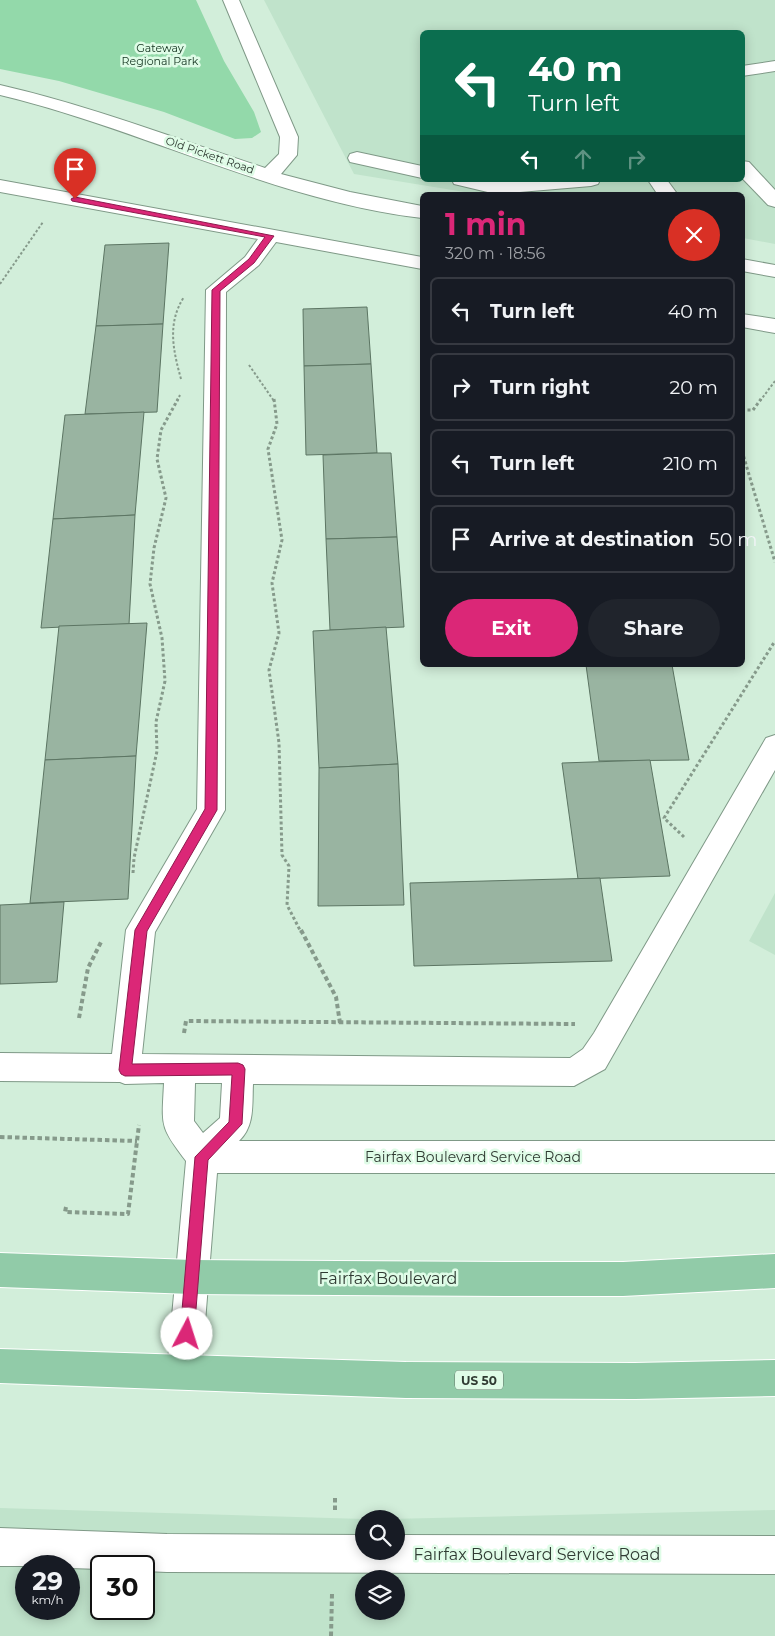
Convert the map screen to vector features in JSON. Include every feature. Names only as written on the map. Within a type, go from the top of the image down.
[{"type":"main road","name":"Fairfax Boulevard","points":[[0,1270],[192,1277],[623,1278],[775,1271]]},
{"type":"main road","name":"US 50","points":[[0,1366],[416,1380],[635,1381],[775,1378]]},
{"type":"street","points":[[231,0],[289,137],[288,155],[268,176]]},
{"type":"street","points":[[745,70],[775,66]]},
{"type":"street","name":"Old Pickett Road","points":[[0,90],[111,120],[268,176],[322,192],[420,212]]},
{"type":"street","points":[[357,158],[420,172]]},
{"type":"street","points":[[745,168],[767,182],[775,201]]},
{"type":"street","points":[[462,185],[496,188],[568,182]]},
{"type":"street","points":[[0,186],[420,262]]},
{"type":"street","points":[[125,1070],[141,930],[211,810],[216,290],[252,261],[270,236]]},
{"type":"street","points":[[745,266],[775,271]]},
{"type":"street","points":[[745,321],[775,326]]},
{"type":"street","points":[[0,1067],[125,1070],[238,1069],[574,1072],[594,1060],[605,1043],[775,746]]},
{"type":"street","points":[[180,1069],[178,1126],[202,1157]]},
{"type":"street","points":[[184,1372],[202,1157],[235,1124],[238,1069]]},
{"type":"street","name":"Fairfax Boulevard Service Road","points":[[202,1157],[775,1157]]},
{"type":"street","name":"Fairfax Boulevard Service Road","points":[[0,1547],[176,1553],[775,1555]]},
{"type":"path","points":[[0,284],[43,222]]},
{"type":"path","points":[[182,383],[175,360],[172,330],[177,306],[188,293]]},
{"type":"path","points":[[249,358],[249,367],[274,399],[277,424],[268,449],[282,540],[272,583],[279,633],[269,670],[279,743],[282,855],[289,866],[287,905],[336,997],[340,1023]]},
{"type":"path","points":[[745,410],[753,410],[775,381]]},
{"type":"path","points":[[133,876],[134,858],[157,751],[156,722],[165,681],[162,638],[150,584],[154,548],[166,498],[157,460],[161,430],[180,398],[181,391]]},
{"type":"path","points":[[745,461],[775,562]]},
{"type":"path","points":[[688,841],[664,818],[775,641]]},
{"type":"path","points":[[79,1018],[88,968],[104,936]]},
{"type":"path","points":[[186,1021],[582,1024]]},
{"type":"path","points":[[66,1207],[64,1212],[128,1214],[139,1125]]},
{"type":"path","points":[[0,1137],[137,1141]]},
{"type":"shaded area","points":[[264,0],[775,0],[775,244],[745,238],[745,192],[465,192],[354,174]]},
{"type":"shaded area","points":[[775,893],[775,955],[749,941]]},
{"type":"shaded area","points":[[0,1508],[355,1519],[355,1560],[405,1560],[405,1519],[775,1510],[775,1636],[0,1636]]},
{"type":"green space","name":"Gateway Regional Park","points":[[0,0],[196,0],[224,61],[254,112],[261,132],[252,138],[235,139],[164,112],[59,81],[0,69]]},
{"type":"building","points":[[169,243],[163,324],[96,326],[105,245]]},
{"type":"building","points":[[367,307],[371,364],[304,366],[303,309]]},
{"type":"building","points":[[163,324],[157,412],[85,414],[96,326]]},
{"type":"building","points":[[371,364],[377,453],[306,455],[304,366]]},
{"type":"building","points":[[144,412],[135,515],[53,519],[65,415]]},
{"type":"building","points":[[391,453],[397,537],[326,539],[323,455]]},
{"type":"building","points":[[135,515],[129,624],[41,628],[53,519]]},
{"type":"building","points":[[397,537],[404,627],[330,630],[326,539]]},
{"type":"building","points":[[147,623],[136,756],[45,760],[59,626]]},
{"type":"building","points":[[386,627],[398,764],[319,768],[313,631]]},
{"type":"building","points":[[586,667],[672,667],[689,760],[599,761]]},
{"type":"building","points":[[136,756],[128,899],[30,903],[45,760]]},
{"type":"building","points":[[650,760],[670,876],[578,879],[562,763]]},
{"type":"building","points":[[398,764],[404,905],[318,906],[319,768]]},
{"type":"building","points":[[600,878],[612,961],[414,966],[410,883]]},
{"type":"building","points":[[64,902],[57,982],[0,984],[0,905]]},
{"type":"route","points":[[75,199],[206,222],[270,236],[252,261],[216,290],[211,810],[141,930],[125,1070],[238,1069],[235,1124],[202,1157],[187,1334]]}]
